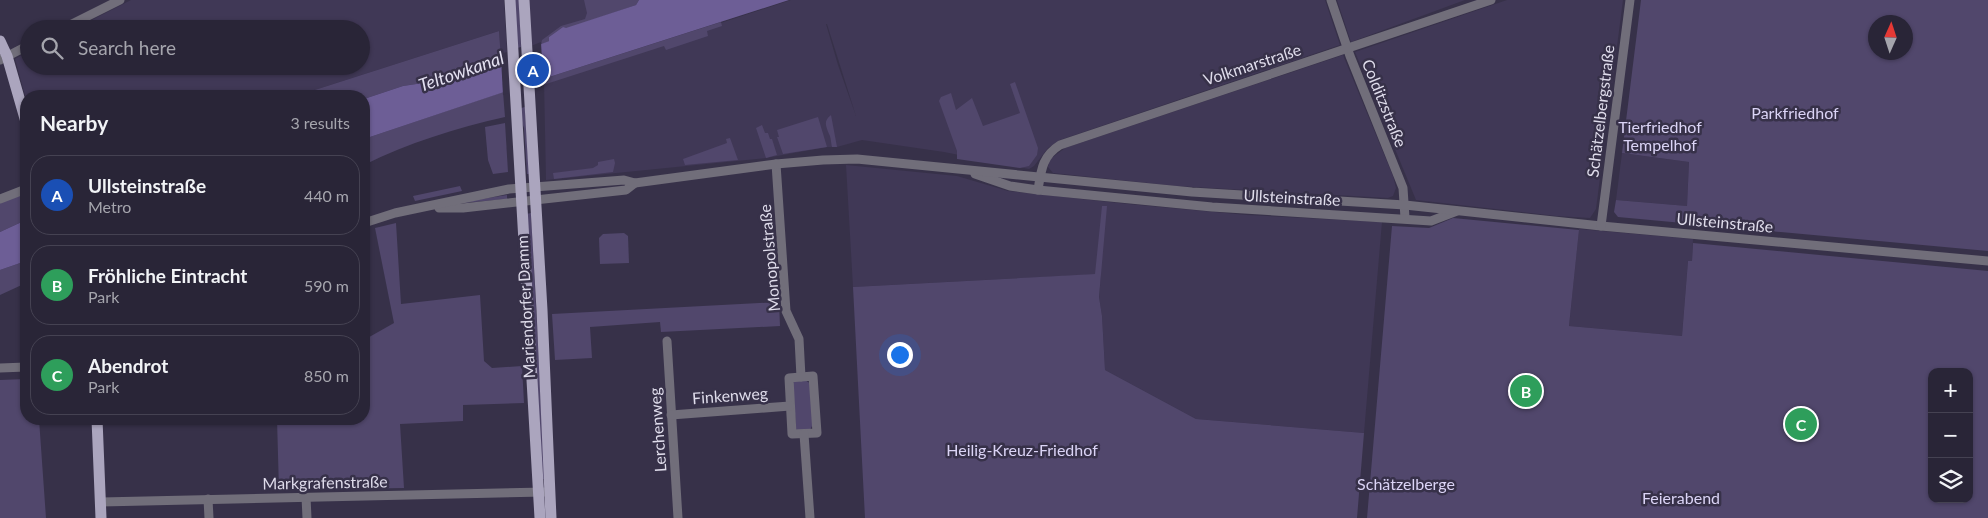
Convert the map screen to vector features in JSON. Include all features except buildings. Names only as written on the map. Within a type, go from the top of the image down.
[{"type":"main road","name":"Mariendorfer Damm","points":[[510,0],[521,202],[544,492],[551,518]]},
{"type":"main road","name":"Mariendorfer Damm","points":[[524,0],[548,423],[544,492],[540,518]]},
{"type":"main road","points":[[0,41],[20,105]]},
{"type":"main road","points":[[97,425],[101,518]]},
{"type":"street","points":[[80,20],[120,0]]},
{"type":"street","name":"Colditzstraße","points":[[1331,0],[1398,174],[1405,195],[1405,218]]},
{"type":"street","name":"Volkmarstraße","points":[[1040,177],[1047,155],[1060,145],[1492,0]]},
{"type":"street","name":"Schätzelbergstraße","points":[[1601,226],[1630,0]]},
{"type":"street","points":[[4,58],[20,50]]},
{"type":"street","name":"Ullsteinstraße","points":[[370,220],[429,208],[462,198],[521,188],[624,180],[635,182],[776,164],[857,159],[1192,192],[1405,205],[1601,226],[1988,261]]},
{"type":"street","name":"Monopolstraße","points":[[776,164],[786,311],[798,339],[801,377]]},
{"type":"street","name":"Ullsteinstraße","points":[[966,170],[1010,186],[1038,190],[1239,209],[1431,221],[1459,210]]},
{"type":"street","points":[[1038,190],[1040,177]]},
{"type":"street","name":"Ullsteinstraße","points":[[429,208],[463,208],[626,190],[635,182]]},
{"type":"street","points":[[1122,199],[1123,185]]},
{"type":"street","points":[[0,199],[20,191]]},
{"type":"street","points":[[1369,216],[1370,202]]},
{"type":"street","name":"Lerchenweg","points":[[667,341],[678,518]]},
{"type":"street","points":[[0,368],[20,367]]},
{"type":"street","points":[[813,376],[817,433],[792,434],[788,378],[801,377],[813,376]]},
{"type":"street","name":"Finkenweg","points":[[671,415],[790,406]]},
{"type":"street","points":[[804,434],[810,518]]},
{"type":"street","name":"Markgrafenstraße","points":[[100,502],[544,492]]},
{"type":"street","points":[[306,497],[307,518]]},
{"type":"street","points":[[208,499],[209,518]]},
{"type":"shaded area","points":[[131,0],[504,0],[507,52],[500,54],[499,31],[370,72],[370,20],[92,20]]},
{"type":"shaded area","points":[[528,0],[639,0],[636,5],[558,31],[549,37],[549,41],[531,48]]},
{"type":"shaded area","points":[[639,0],[789,0],[370,137],[370,97],[403,86],[443,80],[501,60],[549,41],[549,37],[563,27],[566,28],[636,5]]},
{"type":"shaded area","points":[[791,0],[1325,0],[1340,45],[1060,140],[1048,148],[1034,166],[1029,169],[944,152],[862,140],[837,147],[827,147],[766,158],[546,180],[544,81]],"holes":[[[827,24],[856,116],[838,65]]]},
{"type":"shaded area","points":[[1337,0],[1465,0],[1351,42]]},
{"type":"shaded area","points":[[1507,0],[1623,0],[1596,209],[1590,218],[1556,216],[1416,200],[1355,52]]},
{"type":"shaded area","points":[[1343,55],[1393,176],[1396,188],[1393,196],[1388,198],[1176,186],[1053,173],[1048,167],[1049,160],[1065,148]]},
{"type":"shaded area","points":[[20,56],[20,75],[362,75],[315,90],[24,90],[15,59]]},
{"type":"shaded area","points":[[1622,153],[1689,162],[1687,206],[1616,200]]},
{"type":"shaded area","points":[[846,165],[957,176],[1008,191],[1128,204],[1247,215],[1382,222],[1364,433],[1196,419],[1105,370],[1099,297],[1101,274],[853,287]]},
{"type":"shaded area","points":[[20,223],[20,263],[0,270],[0,232]]},
{"type":"shaded area","points":[[1579,229],[1693,239],[1692,261],[1688,261],[1682,336],[1569,326]]},
{"type":"green space","points":[[514,0],[519,0],[521,47],[517,48]]},
{"type":"green space","points":[[584,0],[639,0],[636,5],[566,29],[563,27],[549,37],[549,41],[541,45],[542,40],[561,26],[585,19],[587,13]]},
{"type":"green space","name":"Parkfriedhof","points":[[1641,0],[1988,0],[1988,251],[1618,217],[1614,212],[1616,200],[1687,206],[1689,162],[1622,153]]},
{"type":"green space","points":[[721,22],[722,26],[707,31],[708,36],[666,50],[664,46],[543,85],[543,79]]},
{"type":"green space","points":[[499,31],[501,60],[443,80],[403,86],[370,97],[370,90],[315,90],[362,75],[370,75],[370,72]]},
{"type":"green space","points":[[1015,82],[1038,148],[1037,155],[1029,166],[1020,168],[957,159],[957,151],[939,101],[941,97],[951,93],[956,110],[972,98],[983,126],[1020,113],[1010,84]]},
{"type":"green space","points":[[503,92],[505,117],[433,137],[370,162],[370,137]]},
{"type":"green space","points":[[525,107],[529,174],[527,174],[524,128],[521,120],[521,108]]},
{"type":"green space","points":[[831,115],[837,147],[832,147],[826,126],[827,119]]},
{"type":"green space","points":[[818,117],[827,147],[783,154],[777,137],[779,137],[777,130]]},
{"type":"green space","points":[[505,123],[508,172],[493,174],[488,160],[485,127]]},
{"type":"green space","points":[[762,125],[765,133],[768,133],[770,139],[772,139],[777,155],[766,158],[756,128]]},
{"type":"green space","points":[[730,138],[738,160],[685,165],[683,159],[727,143],[726,139]]},
{"type":"green space","points":[[614,159],[613,172],[554,179],[553,173],[593,168],[598,165],[598,162]]},
{"type":"green space","points":[[460,186],[462,191],[415,201],[413,196]]},
{"type":"green space","points":[[20,193],[20,223],[0,232],[0,201]]},
{"type":"green space","points":[[507,195],[507,199],[462,202]]},
{"type":"green space","name":"Heilig-Kreuz-Friedhof","points":[[1102,206],[1107,206],[1099,297],[1105,370],[1196,419],[1364,433],[1357,518],[865,518],[853,287],[1095,274]]},
{"type":"green space","points":[[531,213],[545,479],[543,479],[526,214]]},
{"type":"green space","points":[[1453,218],[1579,230],[1569,326],[1682,336],[1688,261],[1692,261],[1693,243],[1988,271],[1988,518],[1367,518],[1392,226],[1429,228]]},
{"type":"green space","points":[[396,223],[401,304],[480,295],[484,361],[492,368],[522,366],[524,403],[463,405],[463,421],[400,424],[404,488],[279,490],[277,425],[370,425],[370,337],[394,323],[375,228]]},
{"type":"green space","points":[[624,233],[628,236],[629,263],[600,264],[599,238],[603,234]]},
{"type":"green space","points":[[20,263],[20,286],[0,295],[0,270]]},
{"type":"green space","points":[[779,302],[780,326],[661,332],[660,322],[590,327],[592,358],[555,360],[552,314]]},
{"type":"green space","points":[[20,379],[20,425],[39,425],[46,518],[0,518],[0,380]]},
{"type":"green space","points":[[805,380],[811,384],[813,424],[810,430],[799,431],[796,429],[793,384],[794,381]]},
{"type":"pier","points":[[541,42],[543,81],[503,95],[501,58]]},
{"type":"place","name":"Ullsteinstraße","points":[[533,70]]},
{"type":"place","name":"Fröhliche Eintracht","points":[[1526,391]]},
{"type":"place","name":"Abendrot","points":[[1801,424]]},
{"type":"water label","name":"Teltowkanal","points":[[461,71]]},
{"type":"park label","name":"Tierfriedhof Tempelhof","points":[[1660,135]]},
{"type":"park label","name":"Schätzelberge","points":[[1406,483]]},
{"type":"park label","name":"Feierabend","points":[[1681,497]]}]
